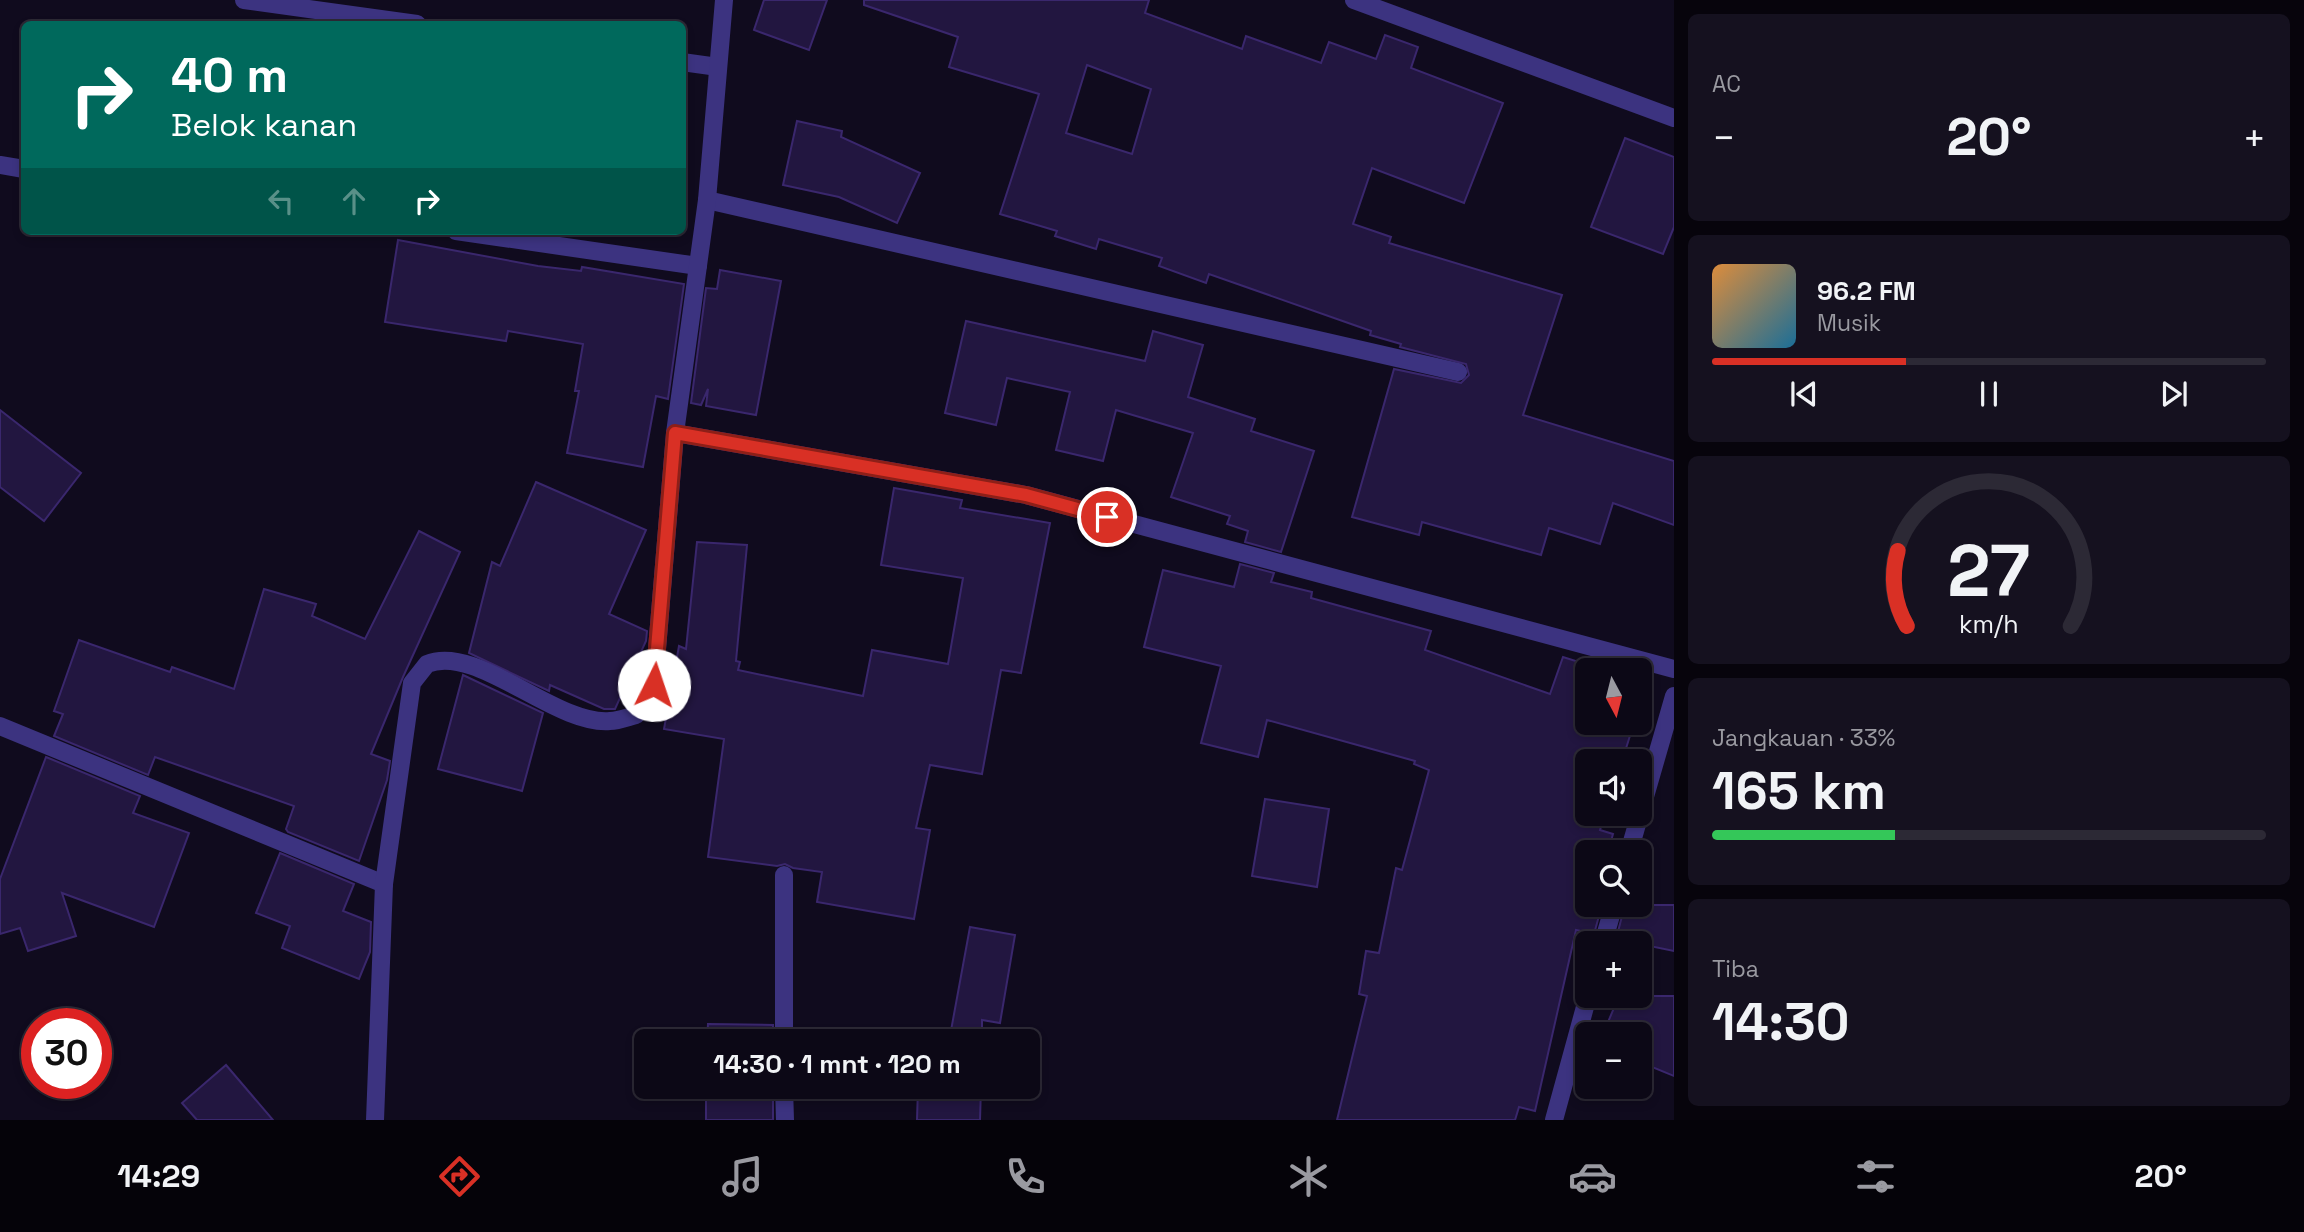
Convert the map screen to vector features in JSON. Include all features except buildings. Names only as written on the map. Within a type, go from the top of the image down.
[{"type":"street","points":[[244,0],[395,21]]},
{"type":"street","points":[[375,1120],[384,884],[412,683],[427,664],[454,659],[584,717],[608,722],[636,715],[654,685],[675,433],[707,200],[724,0]]},
{"type":"street","points":[[1354,0],[1674,118]]},
{"type":"street","points":[[686,63],[718,67]]},
{"type":"street","points":[[0,166],[21,169]]},
{"type":"street","points":[[707,200],[1458,372]]},
{"type":"street","points":[[484,235],[698,266]]},
{"type":"street","points":[[675,433],[1026,495],[1674,669]]},
{"type":"street","points":[[1632,840],[1674,696]]},
{"type":"street","points":[[0,726],[384,884]]},
{"type":"street","points":[[783,875],[784,1029]]},
{"type":"street","points":[[1554,1120],[1585,1008]]},
{"type":"street","points":[[785,1099],[785,1120]]},
{"type":"route","points":[[654,685],[675,433],[1026,495],[1107,517]]}]
